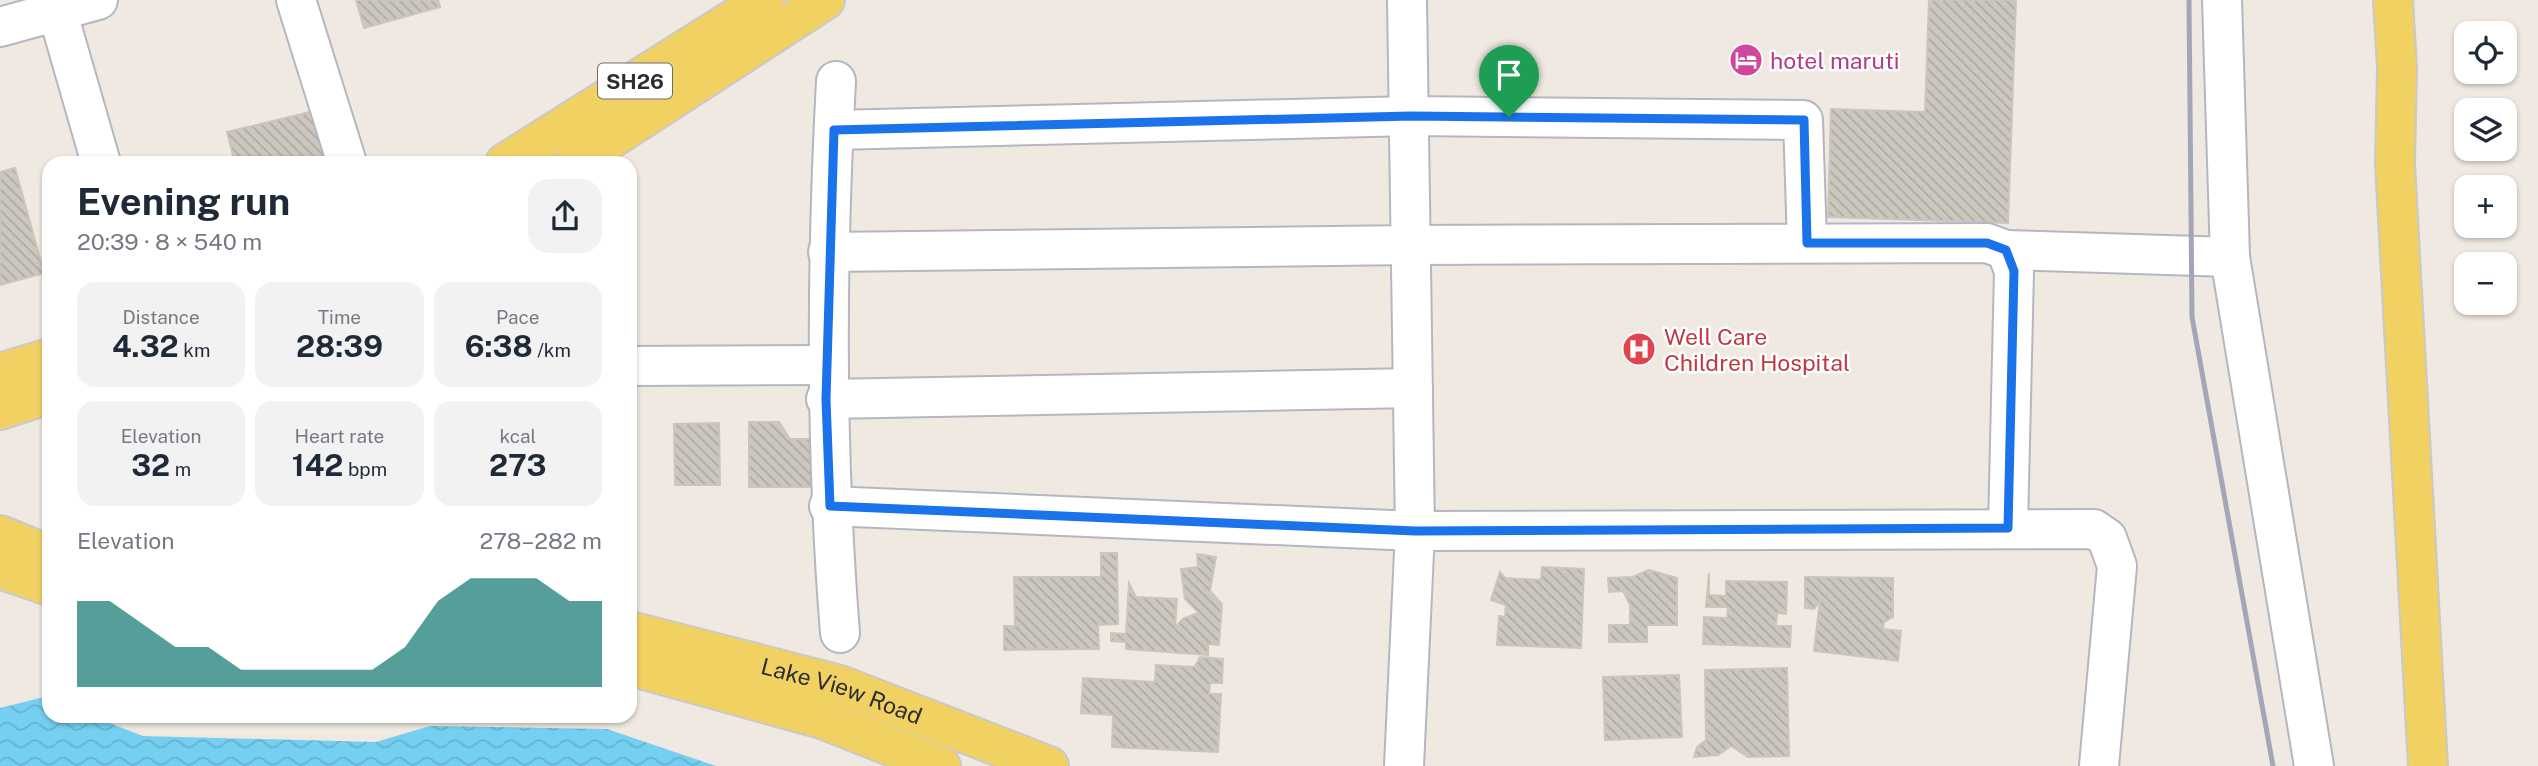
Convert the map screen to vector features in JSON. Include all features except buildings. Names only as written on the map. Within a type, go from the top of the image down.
[{"type":"main road","name":"SH26","points":[[516,156],[764,0]]},
{"type":"main road","name":"SH26","points":[[585,156],[825,0]]},
{"type":"main road","points":[[2393,0],[2398,67],[2395,164],[2428,766]]},
{"type":"main road","points":[[0,373],[42,360]]},
{"type":"main road","points":[[0,410],[42,396]]},
{"type":"main road","points":[[0,535],[33,568]]},
{"type":"main road","name":"Lake View Road","points":[[637,633],[841,685],[1049,766]]},
{"type":"main road","name":"Lake View Road","points":[[637,668],[831,723],[942,766]]},
{"type":"main road","points":[[831,723],[841,685]]},
{"type":"street","points":[[0,27],[56,6],[98,0]]},
{"type":"street","points":[[296,0],[345,156]]},
{"type":"street","points":[[1404,766],[1415,531],[1413,245],[1407,0]]},
{"type":"street","points":[[2222,0],[2230,257],[2314,766]]},
{"type":"street","points":[[56,6],[99,156]]},
{"type":"street","points":[[836,81],[828,252],[827,382],[830,506],[840,633]]},
{"type":"street","points":[[834,130],[1411,116],[1804,120],[1807,243]]},
{"type":"street","points":[[828,252],[1413,245],[1987,243],[2006,250],[2230,257]]},
{"type":"street","points":[[2006,250],[2014,271],[2008,528]]},
{"type":"street","points":[[637,367],[827,382],[1413,388]]},
{"type":"street","points":[[830,506],[1415,531],[2094,529],[2107,538],[2117,566],[2099,766]]},
{"type":"water","points":[[42,698],[42,723],[109,723],[143,736],[376,742],[430,726],[607,729],[716,766],[0,766],[0,708]]},
{"type":"railway","points":[[2189,0],[2192,317],[2273,766]]},
{"type":"place","name":"hotel maruti","points":[[1746,60]]},
{"type":"place","name":"Well Care Children Hospital","points":[[1639,349]]},
{"type":"route","points":[[1411,116],[1509,117],[1804,120],[1807,243],[1987,243],[2006,250],[2014,271],[2008,528],[1415,531],[830,506],[826,399],[828,252],[834,130],[1411,116]]}]
